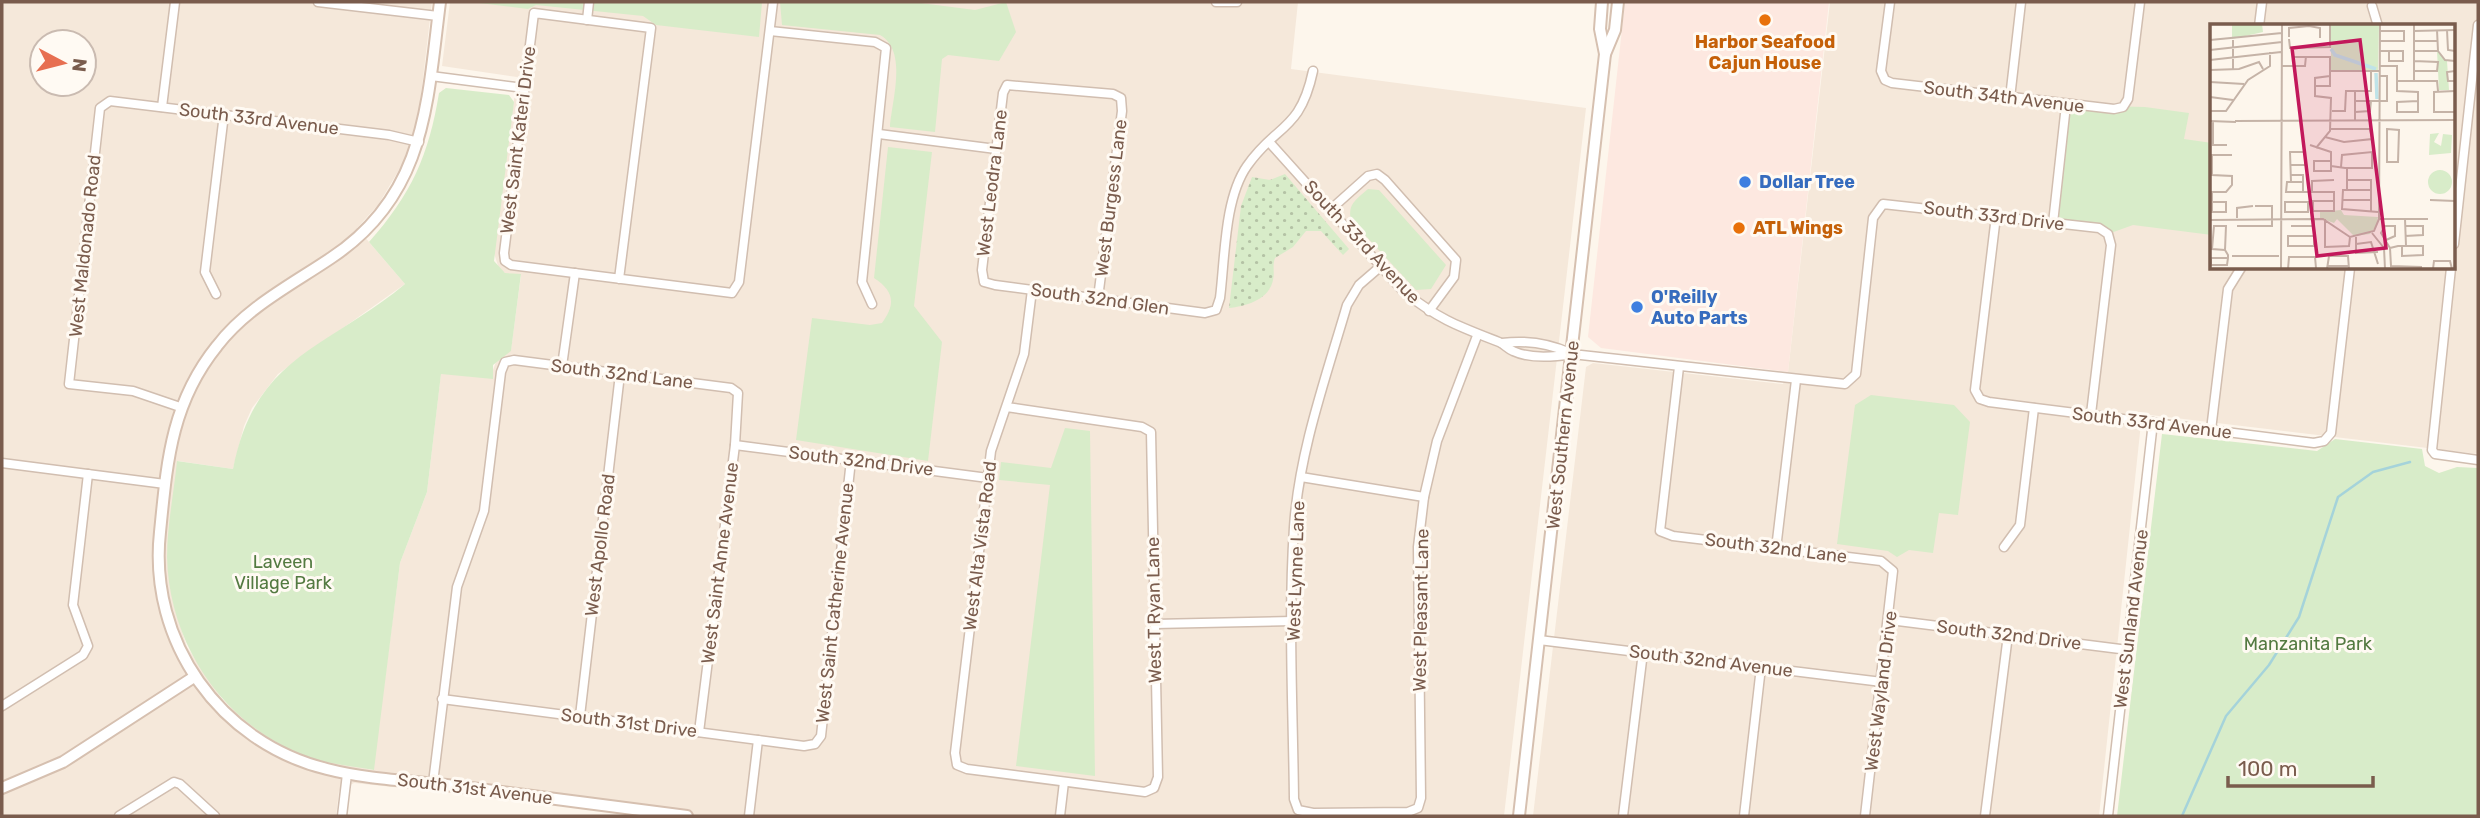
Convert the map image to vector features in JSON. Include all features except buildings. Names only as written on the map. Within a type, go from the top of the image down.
[{"type":"street","points":[[162,107],[175,2]]},
{"type":"street","points":[[318,2],[358,4],[438,16]]},
{"type":"street","name":"South 31st Avenue","points":[[440,2],[419,142],[393,199],[367,232],[244,317],[206,360],[180,407],[165,484],[158,552],[162,594],[175,642],[194,677],[212,701],[261,742],[289,757],[347,774],[687,816]]},
{"type":"street","points":[[589,2],[587,20],[650,28],[619,279]]},
{"type":"street","points":[[562,366],[575,273],[732,293],[738,282],[773,2]]},
{"type":"street","points":[[1216,2],[1237,2]]},
{"type":"street","name":"West Southern Avenue","points":[[1602,2],[1600,29],[1605,54]]},
{"type":"street","name":"West Southern Avenue","points":[[1519,816],[1605,54],[1615,30],[1618,2]]},
{"type":"street","name":"South 34th Avenue","points":[[1890,2],[1881,71],[1885,80],[2114,110],[2123,107],[2128,99],[2140,2]]},
{"type":"street","points":[[2010,98],[2021,2]]},
{"type":"street","points":[[2259,24],[2262,2]]},
{"type":"street","points":[[2372,6],[2377,24]]},
{"type":"street","name":"West Saint Kateri Drive","points":[[575,273],[511,265],[505,261],[504,253],[534,13],[587,20]]},
{"type":"street","points":[[2456,226],[2478,25]]},
{"type":"street","points":[[770,31],[875,43],[886,48],[862,282],[872,304]]},
{"type":"street","points":[[1270,143],[1297,118],[1308,96],[1313,71]]},
{"type":"street","points":[[431,76],[524,88]]},
{"type":"street","name":"West Leodra Lane","points":[[984,282],[982,270],[996,149],[1003,93],[1007,85],[1112,94],[1121,98]]},
{"type":"street","name":"West Burgess Lane","points":[[1098,298],[1122,111],[1121,98]]},
{"type":"street","name":"South 33rd Avenue","points":[[100,108],[110,101],[389,135],[419,142]]},
{"type":"street","points":[[2053,223],[2066,105]]},
{"type":"street","name":"West Maldonado Road","points":[[100,108],[69,384],[133,391],[180,407]]},
{"type":"street","points":[[216,294],[205,272],[224,114]]},
{"type":"street","points":[[879,134],[996,149]]},
{"type":"street","name":"South 33rd Avenue","points":[[1270,143],[1404,292],[1429,311],[1478,336],[1502,343],[1517,341],[1553,345],[1572,354],[1796,380],[1840,384],[1850,382]]},
{"type":"street","name":"South 32nd Glen","points":[[984,282],[1205,313],[1216,310],[1234,189],[1247,165],[1270,143]]},
{"type":"street","points":[[1331,210],[1368,176],[1377,174],[1454,257],[1458,266],[1429,311]]},
{"type":"street","name":"South 33rd Drive","points":[[1850,382],[1856,374],[1873,219],[1879,207],[1887,203],[2099,228],[2108,234],[2111,246],[2091,414]]},
{"type":"street","name":"South 33rd Avenue","points":[[1996,216],[1975,390],[1980,399],[2034,408],[2314,443],[2324,441],[2330,433],[2350,270]]},
{"type":"street","name":"West Lynne Lane","points":[[1360,814],[1298,810],[1294,799],[1294,528],[1301,477],[1347,305],[1359,285],[1381,266]]},
{"type":"street","points":[[2211,430],[2228,289],[2240,270]]},
{"type":"street","points":[[2451,270],[2431,444],[2435,454],[2478,460]]},
{"type":"street","name":"West Alta Vista Road","points":[[1032,290],[1024,354],[991,451],[955,753],[957,765],[967,769],[1065,782]]},
{"type":"street","name":"West Pleasant Lane","points":[[1360,814],[1408,812],[1418,808],[1421,798],[1418,547],[1424,497],[1437,441],[1478,336]]},
{"type":"street","name":"South 32nd Lane","points":[[442,699],[457,587],[484,511],[501,372],[505,362],[514,360],[731,388],[738,393]]},
{"type":"street","name":"South 32nd Lane","points":[[1679,367],[1659,519],[1661,531],[1673,536],[1881,561],[1891,566]]},
{"type":"street","name":"West Apollo Road","points":[[580,716],[621,374]]},
{"type":"street","points":[[1776,548],[1796,380]]},
{"type":"street","name":"West Saint Anne Avenue","points":[[699,732],[735,444],[738,393]]},
{"type":"street","name":"West T Ryan Lane","points":[[1007,407],[1142,427],[1151,432],[1158,777],[1154,788],[1145,792],[1065,782]]},
{"type":"street","points":[[2004,547],[2020,525],[2034,408]]},
{"type":"street","name":"West Sunland Avenue","points":[[2108,816],[2153,422]]},
{"type":"street","name":"South 32nd Drive","points":[[735,444],[988,478]]},
{"type":"street","name":"West Saint Catherine Avenue","points":[[815,744],[821,736],[851,460]]},
{"type":"street","points":[[2,463],[165,484]]},
{"type":"street","points":[[2,706],[83,655],[88,646],[74,606],[88,474]]},
{"type":"street","points":[[1301,477],[1424,497]]},
{"type":"street","name":"West Wayland Drive","points":[[1865,816],[1895,579],[1891,566]]},
{"type":"street","points":[[1154,624],[1293,621]]},
{"type":"street","name":"South 32nd Drive","points":[[1889,621],[2128,650]]},
{"type":"street","points":[[1985,816],[2008,635]]},
{"type":"street","name":"South 32nd Avenue","points":[[1539,640],[1882,682]]},
{"type":"street","points":[[1623,816],[1643,652]]},
{"type":"street","points":[[1744,816],[1761,667]]},
{"type":"street","points":[[2,788],[64,762],[194,677]]},
{"type":"street","points":[[433,783],[442,699]]},
{"type":"street","name":"South 31st Drive","points":[[442,699],[804,746],[815,744]]},
{"type":"street","points":[[750,816],[758,740]]},
{"type":"street","points":[[342,816],[347,774]]},
{"type":"street","points":[[119,816],[174,782],[180,784],[215,816]]},
{"type":"street","points":[[1060,816],[1065,782]]},
{"type":"shaded area","points":[[2,2],[432,2],[419,112],[405,160],[378,205],[357,228],[405,284],[278,374],[252,408],[244,426],[233,469],[178,461],[167,556],[174,606],[187,647],[224,702],[274,741],[302,754],[373,770],[400,563],[427,492],[441,373],[493,370],[497,359],[511,350],[521,275],[505,273],[499,269],[494,253],[517,77],[442,66],[450,2],[1298,2],[1291,69],[1586,108],[1504,816],[676,816],[354,783],[339,791],[336,816],[2,816]]},
{"type":"shaded area","points":[[1625,2],[1829,2],[1788,372],[1601,348],[1588,337]]},
{"type":"shaded area","points":[[1830,2],[2478,2],[2478,454],[2142,414],[2099,816],[1533,816],[1586,367],[1593,363],[1783,384],[1788,372]]},
{"type":"green space","points":[[471,2],[762,2],[759,37],[656,25],[643,16],[536,5],[528,9]]},
{"type":"green space","points":[[780,2],[913,2],[975,10],[1006,2],[1016,32],[999,61],[948,55],[942,59],[935,132],[890,127],[896,64],[889,42],[880,35],[782,25]]},
{"type":"green space","name":"Laveen Village Park","points":[[446,88],[509,95],[514,102],[494,261],[505,273],[521,274],[511,351],[493,365],[493,379],[441,374],[427,492],[400,563],[374,770],[306,756],[276,742],[250,724],[226,702],[206,678],[190,650],[170,589],[167,557],[169,521],[177,461],[233,469],[244,431],[258,401],[277,378],[298,358],[405,284],[369,242],[396,208],[416,173],[430,136],[439,93]]},
{"type":"green space","points":[[2066,105],[2145,107],[2189,113],[2184,139],[2210,143],[2210,235],[2133,225],[2108,234],[2053,223]]},
{"type":"green space","points":[[888,147],[932,152],[914,306],[942,342],[928,461],[796,440],[812,318],[870,325],[882,323],[891,304],[886,288],[874,278]]},
{"type":"green space","points":[[1285,174],[1349,249],[1343,255],[1321,231],[1306,231],[1293,247],[1275,258],[1273,280],[1267,293],[1249,304],[1229,308],[1241,206],[1252,177],[1270,180]]},
{"type":"green space","points":[[1368,189],[1379,190],[1446,265],[1431,289],[1416,290],[1351,220],[1352,206]]},
{"type":"green space","points":[[1871,395],[1954,405],[1970,422],[1958,515],[1939,513],[1933,553],[1909,550],[1897,557],[1888,551],[1837,544],[1855,405]]},
{"type":"green space","points":[[1065,428],[1090,431],[1095,776],[1016,766],[1050,485],[999,480],[1001,462],[1051,468]]},
{"type":"green space","name":"Manzanita Park","points":[[2162,434],[2317,451],[2335,439],[2422,449],[2425,466],[2439,473],[2457,467],[2478,468],[2478,816],[2117,816]]},
{"type":"waterway","points":[[2182,816],[2226,716],[2269,665],[2299,617],[2338,497],[2373,472],[2410,462]]},
{"type":"place","name":"Harbor Seafood Cajun House","points":[[1765,20]]},
{"type":"place","name":"Dollar Tree","points":[[1745,182]]},
{"type":"place","name":"ATL Wings","points":[[1739,228]]},
{"type":"place","name":"O'Reilly Auto Parts","points":[[1637,307]]}]
